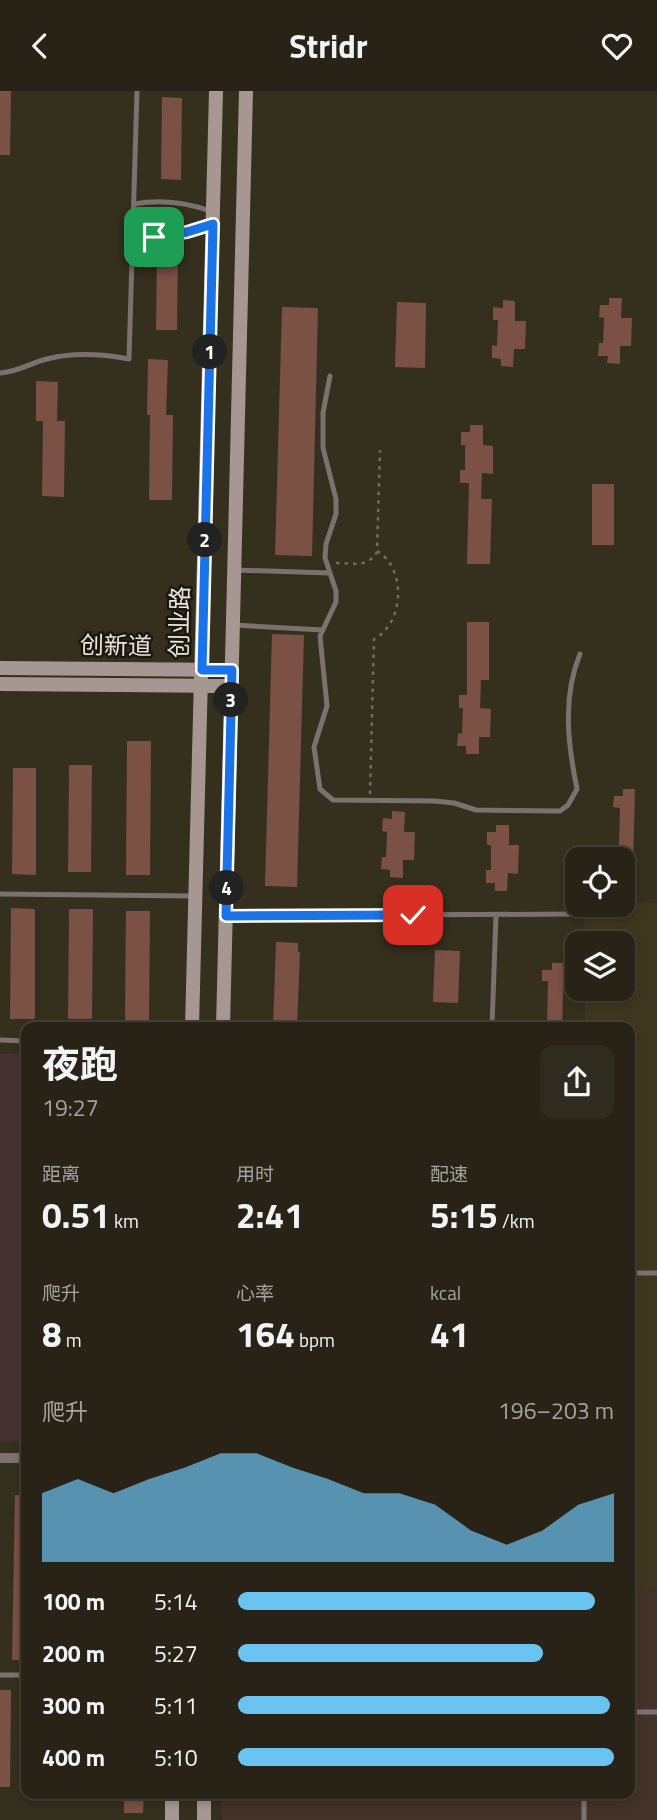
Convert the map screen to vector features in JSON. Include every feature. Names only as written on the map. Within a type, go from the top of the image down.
[{"type":"main road","name":"创业路","points":[[192,1022],[216,91]]},
{"type":"main road","points":[[223,1022],[246,91]]},
{"type":"main road","name":"创新道","points":[[0,668],[232,670]]},
{"type":"main road","name":"创新道","points":[[0,684],[232,686]]},
{"type":"main road","points":[[172,1799],[172,1820]]},
{"type":"main road","points":[[204,1799],[204,1820]]},
{"type":"street","points":[[0,1458],[21,1458]]},
{"type":"lane","points":[[0,373],[21,370],[45,359],[78,355],[108,355],[129,359],[137,91]]},
{"type":"lane","points":[[134,204],[168,201],[198,207],[213,218]]},
{"type":"lane","points":[[133,234],[170,236],[213,218]]},
{"type":"lane","points":[[330,376],[323,413],[323,448],[336,499],[336,514],[326,544],[326,562],[336,591],[336,603],[320,636],[327,706],[314,747],[320,789],[333,800],[435,801],[477,810],[560,811],[568,805],[577,789],[569,747],[568,720],[573,671],[579,654]]},
{"type":"lane","points":[[235,570],[329,573]]},
{"type":"lane","points":[[233,625],[323,630]]},
{"type":"lane","points":[[0,894],[196,896]]},
{"type":"lane","points":[[226,916],[565,914]]},
{"type":"lane","points":[[492,1022],[496,915]]},
{"type":"lane","points":[[0,1041],[21,1041]]},
{"type":"lane","points":[[635,1273],[657,1273]]},
{"type":"lane","points":[[0,1675],[21,1675]]},
{"type":"lane","points":[[635,1712],[657,1712]]},
{"type":"lane","points":[[584,1799],[584,1820]]},
{"type":"path","points":[[326,562],[364,563],[372,560],[377,551],[380,450]]},
{"type":"path","points":[[370,800],[374,639],[383,634],[391,624],[396,610],[397,592],[393,564],[377,551]]},
{"type":"shaded area","points":[[635,902],[657,903],[657,1592],[635,1591],[635,1022],[585,1022],[585,1001],[635,1001],[635,931],[585,931],[584,917],[635,917]]},
{"type":"shaded area","points":[[0,1054],[21,1054],[21,1441],[0,1441]]},
{"type":"shaded area","points":[[635,1591],[657,1592],[657,1820],[222,1820],[222,1799],[635,1799]]},
{"type":"building","points":[[0,91],[11,91],[10,155],[0,155]]},
{"type":"building","points":[[162,97],[182,98],[181,180],[161,179]]},
{"type":"building","points":[[157,251],[178,251],[177,330],[156,330]]},
{"type":"building","points":[[609,298],[622,298],[621,318],[632,318],[631,346],[620,346],[620,364],[607,363],[608,356],[598,356],[599,343],[603,343],[604,318],[599,317],[600,305],[609,305]]},
{"type":"building","points":[[503,300],[515,301],[515,321],[526,321],[525,349],[514,349],[513,367],[501,366],[501,359],[492,358],[492,345],[497,346],[498,320],[493,320],[493,307],[503,308]]},
{"type":"building","points":[[397,302],[426,303],[425,368],[395,367]]},
{"type":"building","points":[[282,307],[318,308],[312,556],[275,555]]},
{"type":"building","points":[[148,359],[168,360],[166,415],[173,415],[172,500],[149,500]]},
{"type":"building","points":[[36,381],[58,382],[57,421],[65,421],[64,497],[42,496],[43,421],[36,421]]},
{"type":"building","points":[[470,425],[483,425],[483,445],[493,446],[493,474],[482,473],[481,499],[492,499],[490,564],[467,564],[469,483],[460,483],[460,470],[465,470],[465,445],[461,445],[461,432],[470,432]]},
{"type":"building","points":[[592,484],[614,484],[614,545],[592,545]]},
{"type":"building","points":[[467,622],[489,622],[489,680],[481,680],[480,708],[491,709],[490,737],[479,737],[479,754],[466,754],[466,746],[457,746],[458,733],[462,734],[463,708],[459,708],[459,695],[467,695]]},
{"type":"building","points":[[272,634],[304,635],[297,887],[265,886]]},
{"type":"building","points":[[127,741],[151,741],[150,875],[126,875]]},
{"type":"building","points":[[69,765],[92,765],[91,872],[68,872]]},
{"type":"building","points":[[13,768],[36,768],[36,875],[12,874]]},
{"type":"building","points":[[623,789],[635,789],[633,847],[612,847],[619,845],[620,808],[613,807],[614,796],[623,796]]},
{"type":"building","points":[[392,811],[405,812],[404,832],[415,832],[414,860],[403,860],[403,878],[390,877],[390,870],[381,869],[382,857],[386,857],[387,832],[382,831],[383,818],[392,819]]},
{"type":"building","points":[[496,825],[509,825],[509,845],[519,845],[518,874],[508,873],[507,891],[495,891],[495,883],[486,883],[486,870],[491,870],[491,845],[487,845],[487,832],[496,832]]},
{"type":"building","points":[[11,908],[35,909],[35,1019],[10,1019]]},
{"type":"building","points":[[69,909],[93,909],[92,1019],[68,1019]]},
{"type":"building","points":[[126,911],[150,911],[149,1021],[125,1021]]},
{"type":"building","points":[[276,942],[298,943],[297,1022],[273,1022]]},
{"type":"building","points":[[435,950],[460,951],[458,1003],[433,1002]]},
{"type":"building","points":[[552,963],[564,963],[562,1022],[547,1022],[548,981],[542,981],[542,970],[552,970]]},
{"type":"building","points":[[15,1495],[21,1495],[21,1660],[12,1660]]},
{"type":"building","points":[[0,1690],[11,1690],[10,1787],[0,1787]]},
{"type":"building","points":[[124,1799],[144,1799],[143,1813],[124,1813]]},
{"type":"route","points":[[154,237],[170,236],[213,224],[202,670],[232,670],[226,916],[413,915]]}]
